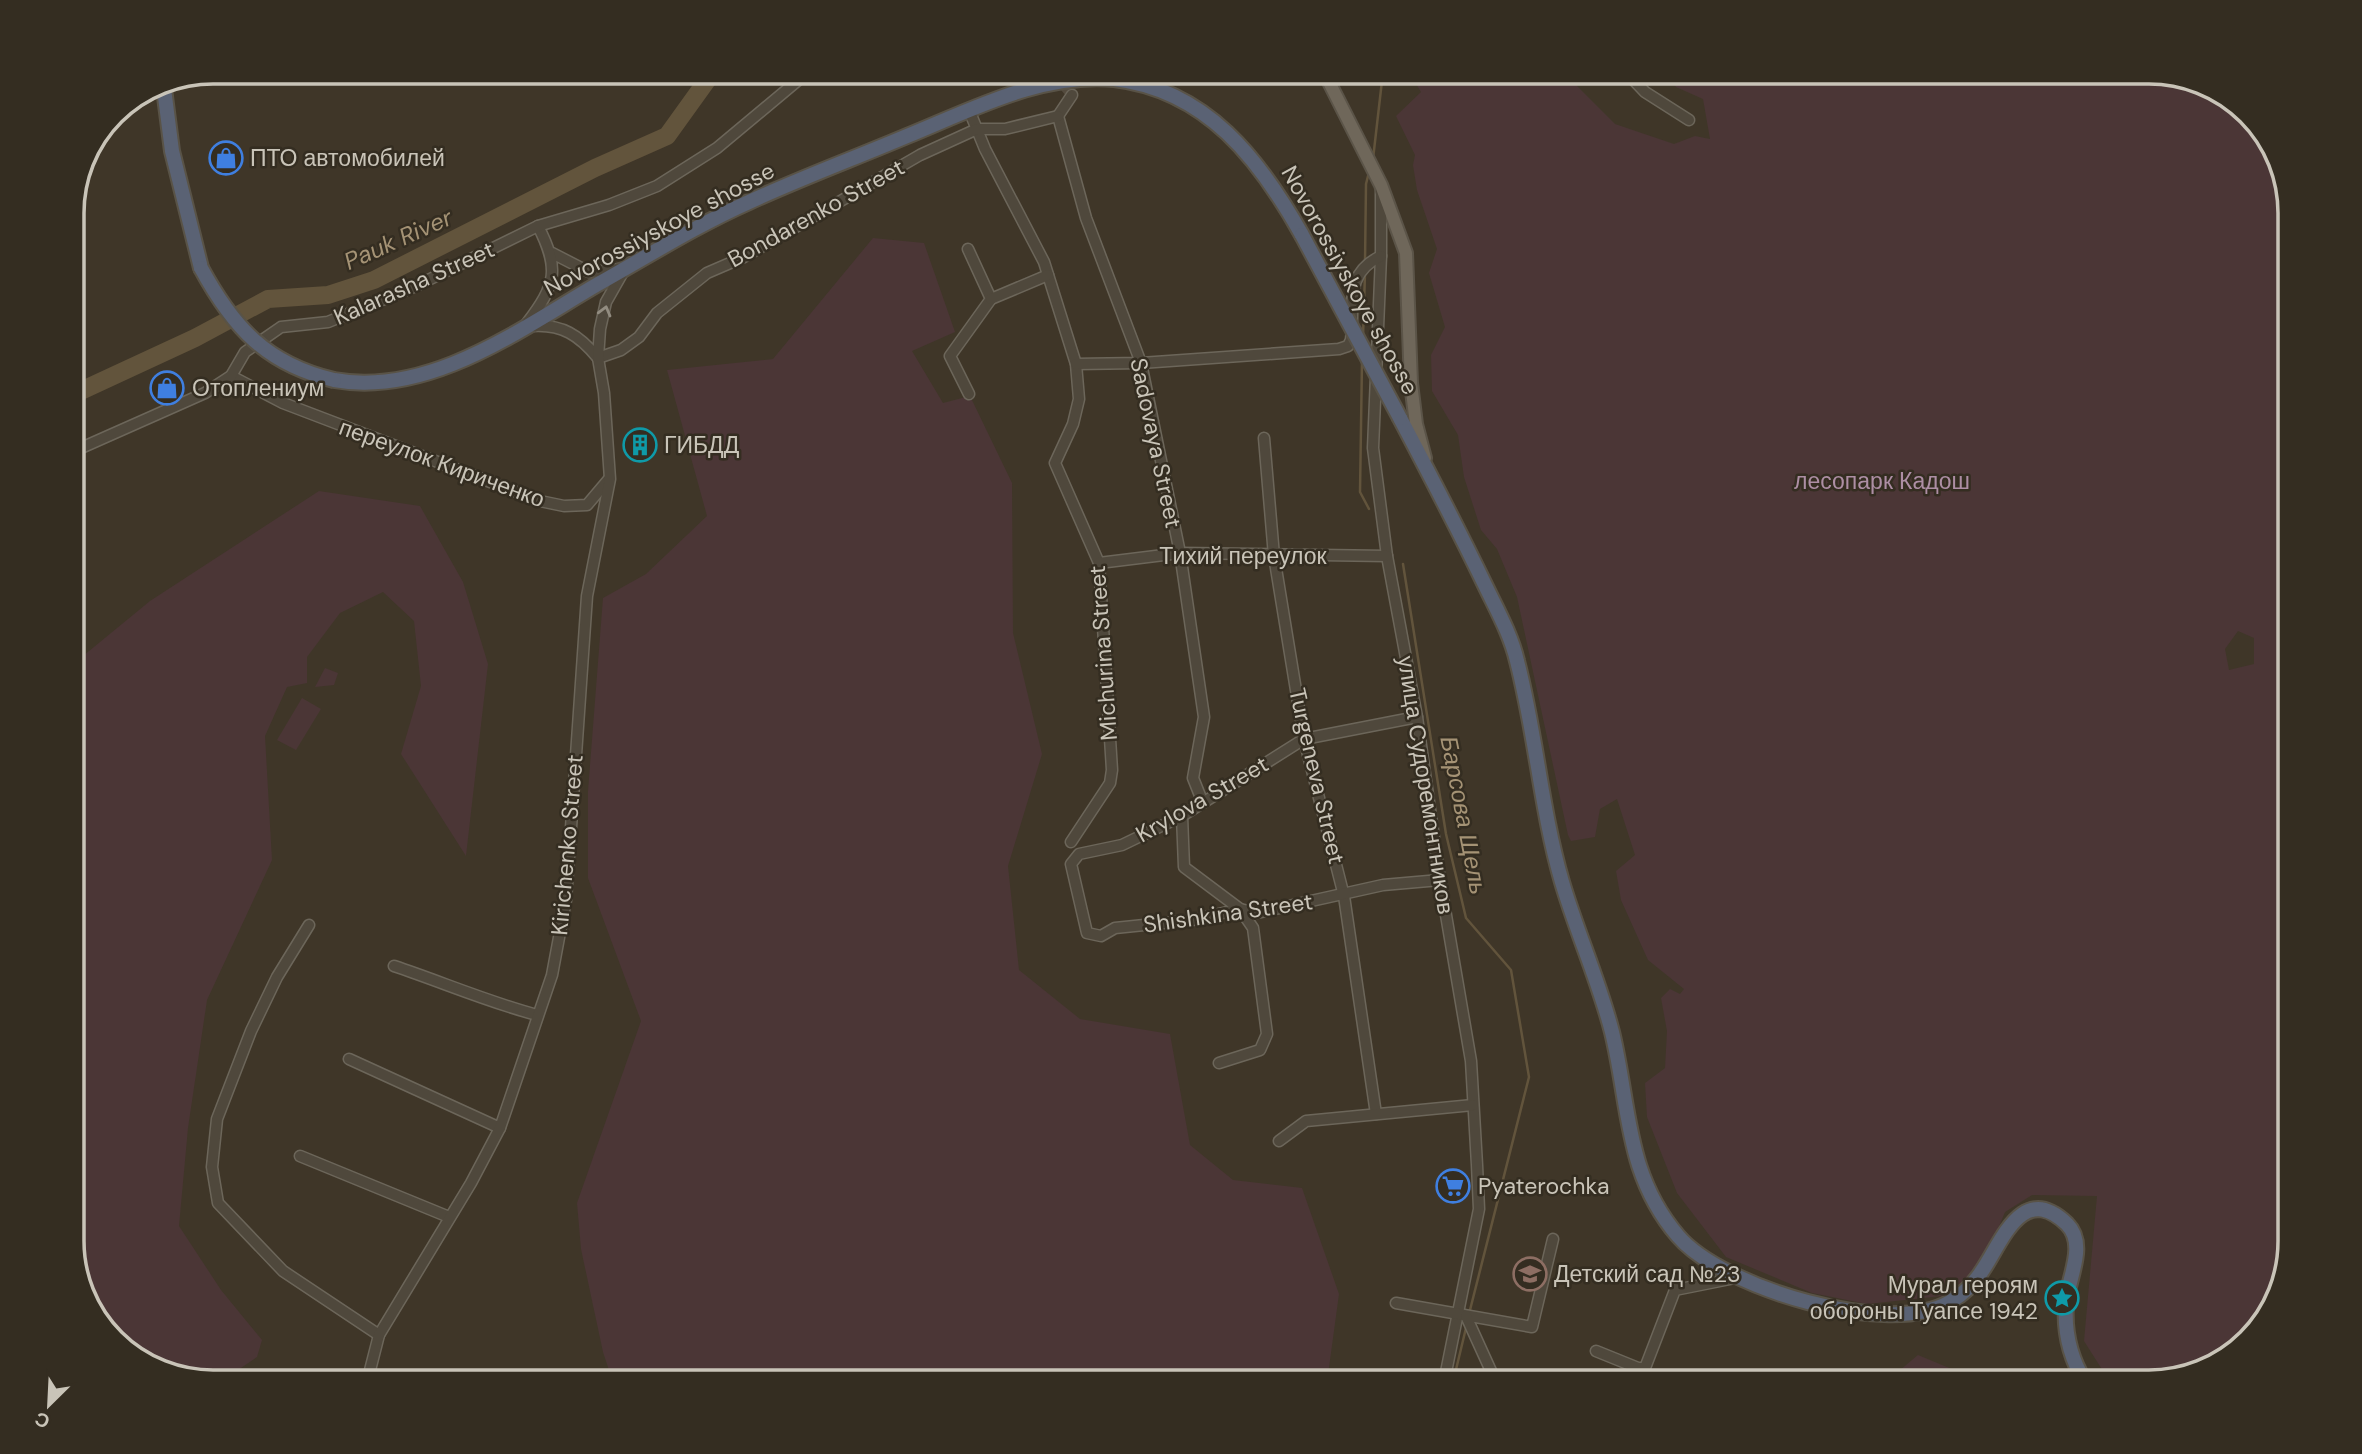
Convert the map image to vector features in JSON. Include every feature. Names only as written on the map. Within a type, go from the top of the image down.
[{"type":"highway","name":"Novorossiyskoye shosse","points":[[165,93],[172,151],[201,268],[226,312],[241,330],[268,352],[293,366],[334,380],[374,383],[399,381],[445,366],[525,326],[747,203],[969,110],[1023,91],[1056,84]]},
{"type":"highway","name":"Novorossiyskoye shosse","points":[[1134,84],[1154,89],[1211,119],[1242,145],[1265,173],[1302,235],[1400,418],[1485,584],[1517,657],[1561,880],[1611,1030],[1635,1158],[1659,1211],[1679,1238],[1704,1261],[1735,1278],[1784,1296],[1827,1306],[1885,1314],[1921,1313],[1946,1304],[1969,1289],[2009,1225],[2021,1214],[2035,1210],[2051,1213],[2072,1230],[2076,1247],[2066,1300],[2066,1331],[2072,1359],[2078,1370]]},
{"type":"main road","points":[[1330,84],[1379,182],[1406,253],[1411,383],[1416,424],[1430,475]]},
{"type":"street","points":[[525,326],[551,286],[554,266],[552,253],[538,226],[610,205],[657,186],[717,148],[794,84]]},
{"type":"street","points":[[1637,84],[1645,92],[1689,120]]},
{"type":"street","points":[[1058,116],[1072,95]]},
{"type":"street","name":"Michurina Street","points":[[969,110],[1048,275],[1076,364],[1079,399],[1073,424],[1055,463],[1099,563],[1112,770],[1110,783],[1071,842]]},
{"type":"street","name":"Bondarenko Street","points":[[598,358],[621,350],[639,337],[657,313],[707,273],[744,257],[919,155],[977,129],[1005,129],[1058,116]]},
{"type":"street","name":"Sadovaya Street","points":[[1058,116],[1086,218],[1141,363],[1180,553],[1205,716],[1193,778],[1203,803]]},
{"type":"street","name":"улица Судоремонтников","points":[[1379,182],[1381,256],[1373,448],[1387,556],[1417,717],[1440,880],[1471,1061],[1479,1209],[1461,1315],[1447,1370]]},
{"type":"street","name":"Kalarasha Street","points":[[84,447],[205,393],[231,376],[246,352],[281,327],[328,322],[416,286],[538,226]]},
{"type":"street","points":[[968,249],[992,299]]},
{"type":"street","points":[[552,253],[589,272],[626,269]]},
{"type":"street","points":[[1076,364],[1141,363],[1339,349],[1348,346],[1352,332],[1354,285],[1358,274],[1369,262],[1381,256]]},
{"type":"street","name":"Kirichenko Street","points":[[370,1370],[379,1335],[500,1128],[552,975],[566,900],[587,596],[610,479],[604,393],[598,358],[606,302],[626,269]]},
{"type":"street","points":[[969,394],[950,356],[992,299],[1048,275]]},
{"type":"street","points":[[525,326],[548,325],[570,331],[598,358]]},
{"type":"street","name":"переулок Кириченко","points":[[231,376],[283,404],[540,501],[564,506],[587,505],[610,479]]},
{"type":"street","name":"Turgeneva Street","points":[[1264,438],[1274,556],[1304,739],[1344,896],[1376,1114]]},
{"type":"street","name":"Тихий переулок","points":[[1099,563],[1180,553],[1387,556]]},
{"type":"street","name":"Krylova Street","points":[[1071,864],[1079,853],[1122,845],[1182,816],[1304,739],[1417,717]]},
{"type":"street","points":[[1182,816],[1184,867],[1240,909],[1253,928],[1266,1034],[1260,1050],[1245,1057],[1219,1063]]},
{"type":"street","name":"Shishkina Street","points":[[1071,864],[1087,933],[1101,936],[1115,928],[1193,920],[1240,909],[1257,913],[1344,896],[1383,885],[1440,880]]},
{"type":"street","points":[[309,925],[277,977],[250,1031],[217,1119],[212,1167],[218,1203],[284,1271],[379,1335]]},
{"type":"street","points":[[394,967],[471,992],[493,1003],[537,1015]]},
{"type":"street","points":[[349,1059],[500,1128]]},
{"type":"street","points":[[1279,1141],[1306,1121],[1473,1105]]},
{"type":"street","points":[[300,1156],[449,1217]]},
{"type":"street","points":[[1396,1303],[1532,1327],[1553,1239]]},
{"type":"street","points":[[1596,1350],[1637,1368],[1645,1368],[1675,1290],[1735,1278]]},
{"type":"street","points":[[1461,1315],[1490,1370]]},
{"type":"green space","name":"лесопарк Кадош","points":[[1416,84],[1575,84],[1615,124],[1674,144],[1695,136],[1710,139],[1703,99],[1674,84],[2149,84],[2183,88],[2214,101],[2234,116],[2256,141],[2271,171],[2278,204],[2278,1241],[2274,1275],[2261,1306],[2240,1332],[2214,1353],[2183,1366],[2166,1369],[2102,1370],[2084,1341],[2097,1196],[2032,1195],[2005,1212],[1987,1256],[1952,1295],[1867,1304],[1812,1293],[1726,1257],[1677,1193],[1647,1117],[1645,1083],[1665,1068],[1667,1031],[1661,998],[1670,989],[1680,994],[1684,989],[1648,960],[1621,900],[1616,871],[1635,855],[1617,799],[1600,809],[1595,837],[1571,841],[1568,835],[1517,597],[1497,549],[1481,530],[1464,477],[1458,435],[1432,391],[1431,355],[1445,327],[1429,273],[1437,249],[1417,190],[1413,165],[1415,155],[1396,116],[1421,92]],"holes":[[[2238,631],[2254,638],[2254,664],[2229,670],[2225,649]]]},
{"type":"green space","points":[[873,238],[924,243],[955,332],[912,351],[943,403],[970,396],[1012,483],[1013,633],[1042,754],[1008,866],[1019,970],[1080,1019],[1170,1034],[1190,1145],[1233,1180],[1302,1188],[1339,1294],[1329,1370],[609,1370],[581,1249],[577,1203],[641,1021],[588,878],[588,791],[603,598],[646,574],[707,516],[667,370],[773,359]]},
{"type":"green space","points":[[319,491],[420,506],[463,582],[488,664],[466,856],[401,754],[421,686],[414,621],[383,592],[340,613],[307,657],[307,683],[287,687],[265,736],[272,860],[207,1000],[188,1128],[179,1226],[221,1290],[262,1340],[257,1357],[238,1370],[179,1366],[148,1353],[134,1343],[111,1320],[97,1298],[86,1266],[84,1250],[84,655],[150,601]]},
{"type":"green space","points":[[325,668],[338,673],[334,685],[315,687]]},
{"type":"green space","points":[[302,698],[321,709],[296,750],[277,740]]},
{"type":"green space","points":[[1918,1355],[1954,1370],[1900,1370]]},
{"type":"waterway","name":"Pauk River","points":[[84,389],[195,338],[268,299],[328,295],[374,280],[595,168],[667,136],[704,84]]},
{"type":"waterway","name":"Барсова Щель","points":[[1373,159],[1382,84]]},
{"type":"waterway","name":"Барсова Щель","points":[[1365,263],[1366,184],[1369,172]]},
{"type":"waterway","name":"Барсова Щель","points":[[1363,337],[1365,273]]},
{"type":"waterway","name":"Барсова Щель","points":[[1362,361],[1360,492],[1369,509]]},
{"type":"waterway","name":"Барсова Щель","points":[[1403,564],[1446,834],[1466,918],[1511,970],[1529,1077],[1469,1314]]},
{"type":"waterway","name":"Барсова Щель","points":[[1456,1370],[1466,1328]]},
{"type":"tunnel","points":[[1062,84],[1072,95]]},
{"type":"place","name":"ПТО автомобилей","points":[[226,158]]},
{"type":"place","name":"Отоплениум","points":[[167,388]]},
{"type":"place","name":"ГИБДД","points":[[640,445]]},
{"type":"place","name":"Pyaterochka","points":[[1453,1186]]},
{"type":"place","name":"Детский сад №23","points":[[1530,1274]]},
{"type":"place","name":"Мурал героям обороны Туапсе 1942","points":[[2062,1298]]}]
